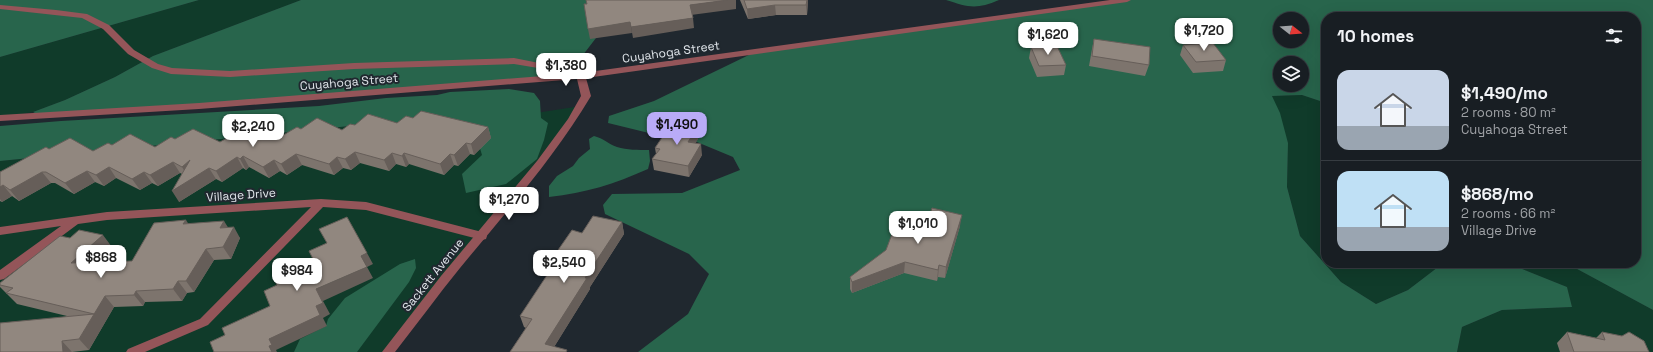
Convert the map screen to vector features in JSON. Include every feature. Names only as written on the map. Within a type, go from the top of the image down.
[{"type":"street","name":"Cuyahoga Street","points":[[0,118],[191,107],[581,76],[1127,0]]},
{"type":"street","points":[[0,7],[84,16],[106,27],[131,52],[155,66],[170,71],[230,74],[354,66],[514,61],[541,66],[550,78]]},
{"type":"street","name":"Sackett Avenue","points":[[388,352],[454,268],[482,236],[546,156],[581,106],[586,96],[581,76]]},
{"type":"street","points":[[132,352],[204,322],[321,203]]},
{"type":"street","name":"Village Drive","points":[[0,231],[114,216],[321,203],[366,206],[482,236]]},
{"type":"street","points":[[0,276],[76,220]]},
{"type":"green space","points":[[0,0],[199,0],[0,57]]},
{"type":"green space","points":[[199,0],[301,0],[153,56],[115,77],[65,100],[33,112],[0,118],[0,57]]},
{"type":"green space","points":[[301,0],[662,0],[596,38],[566,77],[42,117],[33,112],[65,100],[115,77],[153,56]]},
{"type":"green space","points":[[946,0],[999,0],[984,5],[966,6]]},
{"type":"green space","points":[[1127,0],[1653,0],[1653,310],[1575,268],[1641,268],[1641,12],[1321,12],[1321,101],[1302,95],[1272,96],[1280,113],[1288,143],[1287,187],[1300,236],[1321,260],[1321,268],[1329,268],[1341,282],[1376,304],[1408,290],[1437,268],[1520,268],[1567,287],[1572,307],[1502,310],[1462,327],[1457,352],[638,352],[688,314],[709,274],[689,254],[605,214],[603,205],[612,194],[682,193],[740,170],[733,157],[680,135],[653,134],[608,123],[609,116],[654,101],[753,53]]},
{"type":"green space","points":[[509,89],[534,93],[540,101],[541,118],[548,123],[537,159],[506,184],[466,193],[462,174],[482,155],[476,135],[360,125],[0,161],[0,126],[319,106],[386,98],[437,95],[450,92]]},
{"type":"green space","points":[[1302,95],[1321,101],[1321,260],[1300,236],[1287,187],[1288,143],[1272,96]]},
{"type":"green space","points":[[581,106],[388,352],[0,352],[0,161],[360,125],[459,125]]},
{"type":"green space","points":[[594,136],[621,148],[649,150],[650,161],[648,169],[600,187],[549,197],[549,186],[557,176],[573,166],[579,158],[590,149],[589,139]]},
{"type":"green space","points":[[415,259],[416,268],[409,282],[357,352],[294,352],[300,339],[326,326],[328,319],[345,298],[400,264]]},
{"type":"green space","points":[[1329,268],[1437,268],[1408,290],[1376,304],[1341,282]]},
{"type":"green space","points":[[1520,268],[1575,268],[1653,310],[1653,352],[1457,352],[1462,327],[1502,310],[1572,307],[1567,287]]},
{"type":"building","points":[[586,0],[728,0],[690,5],[693,18],[631,27],[630,22],[588,29],[584,4],[587,4]]},
{"type":"building","points":[[744,0],[807,0],[806,5],[775,5],[747,9]]},
{"type":"building","points":[[1094,39],[1150,47],[1149,65],[1092,56]]},
{"type":"building","points":[[1213,43],[1226,60],[1196,62],[1183,45]]},
{"type":"building","points":[[1057,46],[1066,65],[1039,66],[1031,47]]},
{"type":"building","points":[[421,111],[488,127],[471,144],[466,143],[454,155],[450,154],[440,164],[404,153],[402,156],[392,153],[384,160],[355,152],[345,159],[337,157],[329,164],[296,154],[281,164],[274,160],[263,167],[243,156],[240,159],[237,157],[216,171],[209,168],[172,191],[190,160],[182,167],[173,162],[150,175],[144,172],[132,179],[109,167],[96,175],[87,171],[65,183],[46,172],[42,172],[10,190],[3,185],[0,187],[0,172],[46,147],[49,149],[70,138],[93,151],[108,143],[112,145],[130,134],[155,147],[171,137],[175,139],[193,129],[220,142],[234,134],[238,135],[254,125],[280,137],[297,127],[301,129],[317,118],[342,130],[350,124],[355,125],[368,114],[397,123],[406,116],[413,118]]},
{"type":"building","points":[[671,124],[697,128],[688,142],[701,144],[688,166],[652,159],[660,149],[655,148]]},
{"type":"building","points":[[932,208],[962,215],[946,267],[939,265],[938,270],[905,262],[852,282],[850,277],[886,250],[895,226],[924,232]]},
{"type":"building","points":[[593,216],[622,222],[585,278],[587,278],[545,344],[567,350],[566,352],[510,352],[532,319],[520,316],[561,254],[556,253],[572,230],[582,233]]},
{"type":"building","points":[[347,217],[367,253],[361,256],[367,267],[316,289],[323,303],[316,306],[320,315],[269,339],[272,345],[269,346],[272,352],[214,352],[210,342],[225,335],[222,328],[270,306],[264,291],[277,285],[273,276],[313,259],[309,251],[327,243],[319,229]]},
{"type":"building","points":[[186,220],[183,224],[224,221],[220,228],[234,227],[223,247],[206,249],[186,281],[178,281],[173,289],[136,291],[134,295],[105,296],[79,339],[62,341],[63,352],[0,352],[0,323],[94,314],[6,293],[13,288],[0,285],[0,283],[60,236],[70,238],[79,230],[103,235],[71,263],[132,261],[154,223]]},
{"type":"building","points":[[1567,332],[1605,340],[1602,332],[1622,336],[1629,332],[1644,341],[1649,352],[1574,352]]}]
